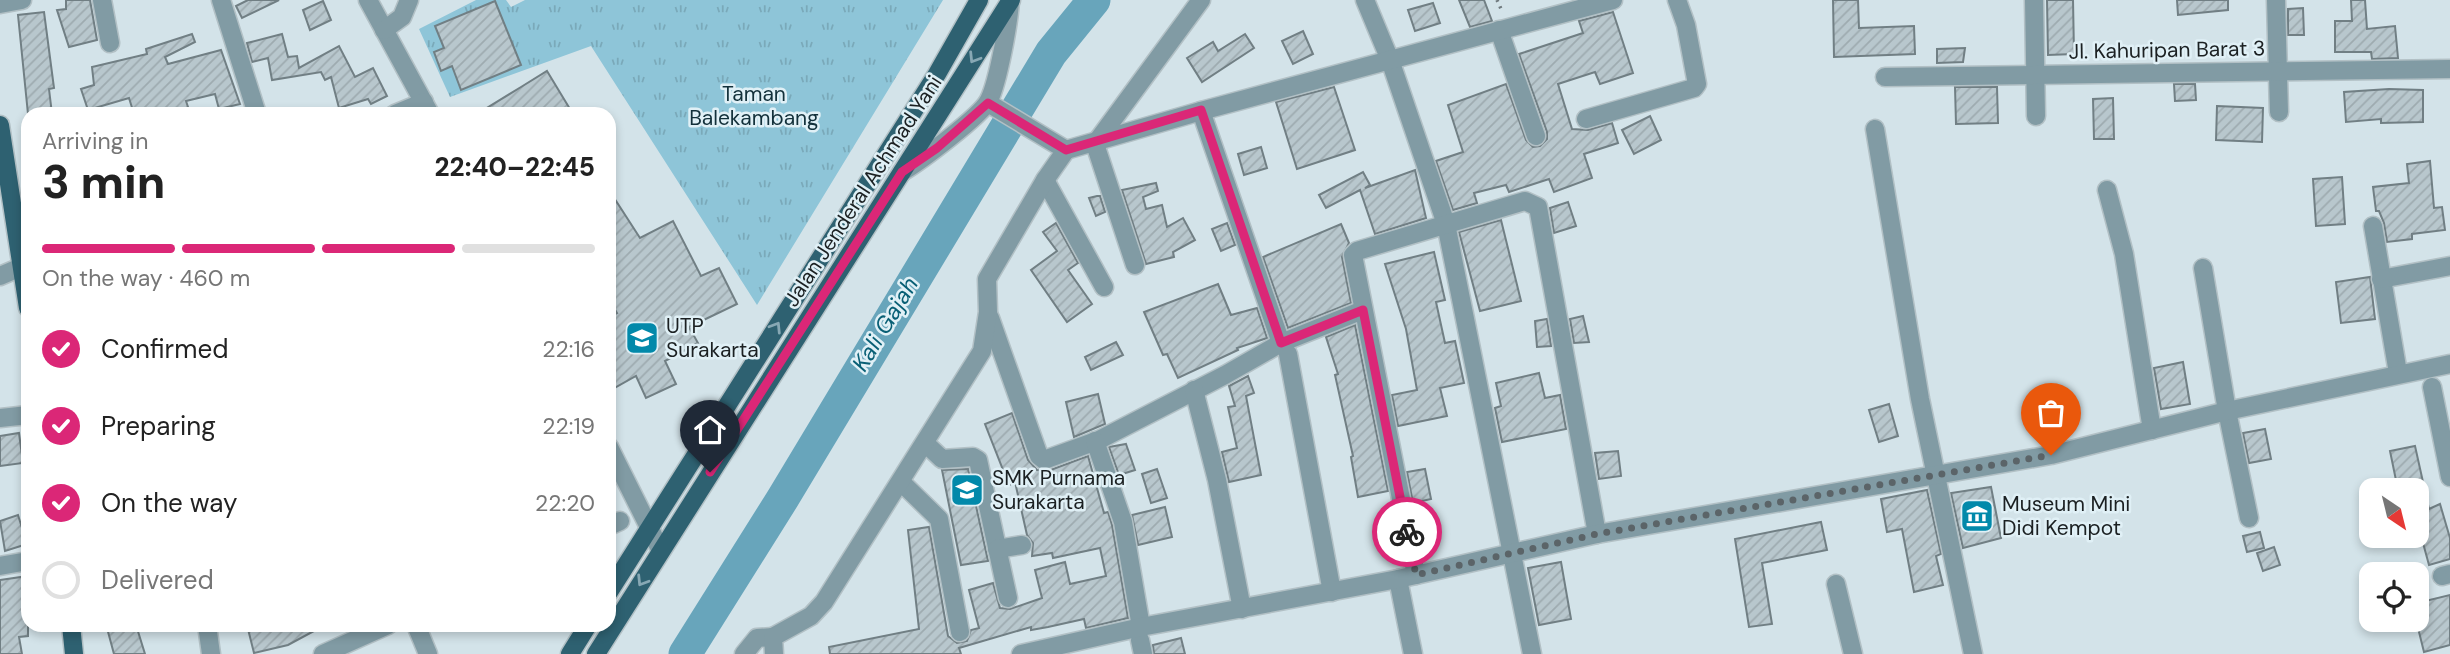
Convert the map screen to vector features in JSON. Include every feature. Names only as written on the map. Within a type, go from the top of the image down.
[{"type":"main road","name":"Jalan Jenderal Achmad Yani","points":[[616,581],[871,177],[979,0]]},
{"type":"main road","name":"Jalan Jenderal Achmad Yani","points":[[616,622],[1010,0]]},
{"type":"main road","points":[[0,125],[21,219]]},
{"type":"main road","points":[[871,177],[890,190]]},
{"type":"main road","points":[[72,632],[74,654]]},
{"type":"main road","points":[[570,654],[584,632]]},
{"type":"main road","name":"Jalan Jenderal Achmad Yani","points":[[596,654],[610,632]]},
{"type":"street","points":[[0,4],[22,0]]},
{"type":"street","points":[[102,0],[110,43]]},
{"type":"street","points":[[221,0],[255,107]]},
{"type":"street","points":[[368,0],[426,107]]},
{"type":"street","points":[[384,30],[402,17],[409,0]]},
{"type":"street","points":[[902,172],[993,106],[1010,18],[1010,0]]},
{"type":"street","points":[[1095,144],[1201,0]]},
{"type":"street","points":[[1365,0],[1390,60],[1446,224],[1532,654]]},
{"type":"street","points":[[993,106],[1059,146],[1095,144],[1201,110],[1500,30],[1564,6],[1613,0]]},
{"type":"street","points":[[1586,119],[1694,88],[1697,83],[1688,36],[1677,0]]},
{"type":"street","points":[[2034,0],[2036,116]]},
{"type":"street","points":[[2276,0],[2280,112]]},
{"type":"street","points":[[1500,30],[1536,136]]},
{"type":"street","name":"Jl. Kahuripan Barat 3","points":[[1885,77],[2450,69]]},
{"type":"street","points":[[1201,110],[1284,349],[1332,592]]},
{"type":"street","points":[[1875,130],[1911,349],[1973,654]]},
{"type":"street","points":[[1095,144],[1135,265]]},
{"type":"street","points":[[744,654],[757,638],[774,646],[818,609],[901,482],[982,351],[988,312],[987,279],[1045,180],[1059,146]]},
{"type":"street","points":[[1045,180],[1104,287]]},
{"type":"street","points":[[2107,190],[2123,254],[2152,430]]},
{"type":"street","points":[[1416,575],[1353,261],[1357,251],[1525,201],[1538,207],[1597,534]]},
{"type":"street","points":[[2373,226],[2398,373]]},
{"type":"street","points":[[2381,279],[2450,266]]},
{"type":"street","points":[[0,276],[21,268]]},
{"type":"street","points":[[2203,268],[2227,411],[2249,518]]},
{"type":"street","points":[[988,312],[1040,456],[1050,459],[1096,441],[1194,390],[1363,310]]},
{"type":"street","points":[[1021,654],[1141,640],[1242,609],[1398,579],[1597,534],[2051,455],[2227,411],[2450,364]]},
{"type":"street","points":[[2432,387],[2450,477]]},
{"type":"street","points":[[1194,390],[1217,480],[1242,609]]},
{"type":"street","points":[[0,418],[21,416]]},
{"type":"street","points":[[1096,441],[1123,522],[1141,640]]},
{"type":"street","points":[[925,443],[942,459],[973,457],[978,460],[1008,598]]},
{"type":"street","points":[[616,461],[661,551]]},
{"type":"street","points":[[901,482],[939,519],[960,632]]},
{"type":"street","points":[[998,549],[1022,545]]},
{"type":"street","points":[[0,566],[21,562]]},
{"type":"street","points":[[1398,579],[1413,654]]},
{"type":"street","points":[[1836,584],[1853,654]]},
{"type":"street","points":[[208,632],[211,654]]},
{"type":"street","points":[[323,654],[372,632]]},
{"type":"street","points":[[419,632],[428,654]]},
{"type":"green space","name":"Taman Balekambang","points":[[476,0],[506,0],[511,7],[525,0],[943,0],[757,305],[591,46],[450,97],[419,29]]},
{"type":"building","points":[[66,0],[90,0],[97,40],[69,47],[57,10],[66,9]]},
{"type":"building","points":[[248,0],[279,0],[242,18],[236,6]]},
{"type":"building","points":[[1459,0],[1484,0],[1492,21],[1470,27]]},
{"type":"building","points":[[1833,0],[1858,0],[1859,28],[1914,26],[1915,54],[1834,57]]},
{"type":"building","points":[[2047,0],[2073,0],[2074,54],[2048,55]]},
{"type":"building","points":[[2177,0],[2228,0],[2228,10],[2178,15]]},
{"type":"building","points":[[2351,0],[2365,0],[2367,29],[2395,26],[2398,58],[2372,59],[2371,52],[2335,52],[2335,21],[2352,21]]},
{"type":"building","points":[[323,1],[331,20],[310,30],[303,10]]},
{"type":"building","points":[[495,1],[521,65],[461,90],[452,66],[441,71],[434,52],[444,48],[435,26]]},
{"type":"building","points":[[1433,3],[1440,23],[1415,31],[1408,10]]},
{"type":"building","points":[[2303,8],[2304,35],[2288,35],[2288,9]]},
{"type":"building","points":[[44,12],[54,88],[49,89],[51,107],[27,107],[18,15]]},
{"type":"building","points":[[1613,12],[1633,73],[1600,84],[1595,72],[1558,84],[1572,129],[1588,130],[1612,123],[1618,143],[1584,154],[1592,178],[1554,192],[1549,179],[1509,192],[1506,185],[1474,193],[1477,203],[1453,210],[1436,161],[1463,152],[1448,105],[1506,84],[1526,140],[1533,147],[1540,146],[1547,139],[1547,132],[1519,54],[1583,33],[1579,21]]},
{"type":"building","points":[[1303,31],[1313,54],[1293,64],[1282,41]]},
{"type":"building","points":[[192,34],[195,42],[165,57],[168,64],[221,50],[240,104],[218,107],[215,94],[186,101],[188,107],[132,107],[129,98],[98,107],[87,107],[81,89],[94,85],[92,67],[147,54],[146,49]]},
{"type":"building","points":[[282,34],[288,57],[297,56],[299,68],[339,46],[355,77],[373,68],[387,96],[371,104],[368,99],[339,107],[331,77],[325,80],[321,72],[272,80],[268,58],[252,62],[247,43]]},
{"type":"building","points":[[1245,34],[1254,48],[1202,82],[1187,58],[1213,42],[1218,51]]},
{"type":"building","points":[[1965,48],[1963,62],[1937,63],[1937,49]]},
{"type":"building","points":[[547,71],[569,107],[488,107]]},
{"type":"building","points":[[2174,84],[2195,84],[2196,100],[2175,101]]},
{"type":"building","points":[[1334,87],[1355,150],[1297,169],[1276,102]]},
{"type":"building","points":[[1955,87],[1997,87],[1998,123],[1956,124]]},
{"type":"building","points":[[2423,90],[2423,122],[2381,123],[2381,119],[2346,122],[2344,92]]},
{"type":"building","points":[[2113,98],[2114,139],[2094,139],[2093,99]]},
{"type":"building","points":[[2217,106],[2263,108],[2262,142],[2216,140]]},
{"type":"building","points":[[1650,116],[1661,140],[1634,154],[1622,130]]},
{"type":"building","points":[[1261,147],[1267,168],[1244,175],[1238,154]]},
{"type":"building","points":[[2430,161],[2434,208],[2442,207],[2445,230],[2412,234],[2412,239],[2387,242],[2384,223],[2379,211],[2376,211],[2373,187],[2409,183],[2407,164]]},
{"type":"building","points":[[1415,170],[1426,218],[1375,234],[1360,190],[1326,208],[1319,195],[1363,172],[1370,185],[1365,188]]},
{"type":"building","points":[[2342,177],[2345,224],[2316,226],[2313,179]]},
{"type":"building","points":[[1156,183],[1158,191],[1143,197],[1146,209],[1162,205],[1167,227],[1183,218],[1195,240],[1173,252],[1174,257],[1146,264],[1122,190]]},
{"type":"building","points":[[1100,196],[1105,212],[1096,216],[1089,198]]},
{"type":"building","points":[[616,201],[640,238],[673,221],[701,276],[719,268],[737,304],[689,327],[698,343],[665,361],[676,384],[646,398],[636,376],[616,387]]},
{"type":"building","points":[[1568,202],[1576,226],[1554,233],[1550,208]]},
{"type":"building","points":[[1501,220],[1521,301],[1480,311],[1459,232]]},
{"type":"building","points":[[1056,223],[1078,263],[1068,270],[1092,304],[1067,322],[1031,270],[1057,251],[1043,232]]},
{"type":"building","points":[[1227,223],[1235,245],[1221,251],[1212,229]]},
{"type":"building","points":[[1341,224],[1349,243],[1342,257],[1351,303],[1288,328],[1263,257]]},
{"type":"building","points":[[1434,252],[1445,300],[1436,302],[1445,343],[1455,341],[1464,383],[1440,388],[1447,416],[1398,426],[1392,395],[1417,390],[1406,329],[1385,264]]},
{"type":"building","points":[[2370,277],[2375,319],[2341,323],[2336,282]]},
{"type":"building","points":[[1218,284],[1231,315],[1257,308],[1267,338],[1237,348],[1238,350],[1178,378],[1167,354],[1163,355],[1144,312]]},
{"type":"building","points":[[1583,316],[1589,342],[1574,343],[1570,319]]},
{"type":"building","points":[[1547,319],[1551,346],[1537,347],[1535,321]]},
{"type":"building","points":[[1355,325],[1388,491],[1358,497],[1351,457],[1353,456],[1335,375],[1338,374],[1326,337]]},
{"type":"building","points":[[1116,342],[1123,355],[1091,370],[1085,357]]},
{"type":"building","points":[[2183,362],[2190,404],[2161,409],[2154,368]]},
{"type":"building","points":[[1539,373],[1545,398],[1560,395],[1566,429],[1502,442],[1495,408],[1501,406],[1496,383]]},
{"type":"building","points":[[1248,376],[1254,393],[1246,396],[1261,475],[1229,482],[1222,452],[1237,448],[1228,407],[1235,406],[1229,386]]},
{"type":"building","points":[[1098,394],[1105,424],[1074,437],[1066,402]]},
{"type":"building","points":[[1889,404],[1898,436],[1879,442],[1869,410]]},
{"type":"building","points":[[1012,413],[1028,460],[1037,470],[1048,471],[1088,456],[1104,513],[1108,512],[1112,525],[1128,618],[1086,628],[1084,619],[1031,630],[1031,627],[959,648],[961,654],[830,654],[829,647],[919,629],[908,530],[929,527],[948,636],[957,643],[967,641],[971,630],[979,628],[969,590],[993,583],[1000,608],[1010,609],[1042,598],[1035,570],[1065,562],[1070,584],[1106,576],[1100,548],[1053,558],[1052,553],[1032,556],[1033,543],[1027,535],[1015,482],[1009,485],[985,424]]},
{"type":"building","points":[[2265,429],[2271,459],[2249,463],[2243,433]]},
{"type":"building","points":[[19,433],[21,463],[0,466],[0,436]]},
{"type":"building","points":[[1126,444],[1135,470],[1119,475],[1109,447]]},
{"type":"building","points":[[2415,446],[2422,478],[2396,478],[2390,451]]},
{"type":"building","points":[[1618,451],[1621,476],[1599,479],[1595,453]]},
{"type":"building","points":[[968,469],[988,561],[961,565],[942,470]]},
{"type":"building","points":[[1157,469],[1167,498],[1151,503],[1142,474]]},
{"type":"building","points":[[1425,469],[1431,499],[1413,503],[1407,472]]},
{"type":"building","name":"Museum Mini Didi Kempot","points":[[1991,487],[2001,538],[1963,548],[1951,493]]},
{"type":"building","points":[[1927,490],[1941,554],[1936,556],[1943,585],[1914,592],[1902,529],[1887,532],[1881,499]]},
{"type":"building","points":[[2440,504],[2450,538],[2450,559],[2429,565],[2424,548],[2429,548],[2429,509]]},
{"type":"building","points":[[1165,507],[1172,537],[1138,545],[1132,515]]},
{"type":"building","points":[[18,515],[21,546],[5,551],[0,521]]},
{"type":"building","points":[[1821,522],[1827,550],[1762,563],[1772,624],[1749,627],[1735,539]]},
{"type":"building","points":[[2260,532],[2264,548],[2247,552],[2243,536]]},
{"type":"building","points":[[2274,547],[2280,565],[2263,571],[2257,553]]},
{"type":"building","points":[[1561,562],[1571,619],[1539,625],[1528,568]]},
{"type":"building","points":[[21,577],[21,632],[28,632],[28,636],[19,637],[22,654],[0,654],[0,580]]},
{"type":"building","points":[[2450,595],[2450,645],[2424,652],[2419,632],[2429,632],[2429,600]]},
{"type":"building","points":[[108,632],[138,632],[145,654],[114,654]]},
{"type":"building","points":[[249,632],[312,632],[288,645],[254,653]]},
{"type":"building","points":[[1181,638],[1185,654],[1154,654],[1153,645]]},
{"type":"waterway","name":"Kali Gajah","points":[[685,654],[783,498],[1051,53],[1094,0]]},
{"type":"way so far","points":[[1407,532],[1416,575],[1597,534],[1754,509],[2051,455]]},
{"type":"place","name":"UTP Surakarta","points":[[642,338]]},
{"type":"place","name":"SMK Purnama Surakarta","points":[[967,490]]},
{"type":"place","name":"Museum Mini Didi Kempot","points":[[1977,516]]},
{"type":"route","points":[[710,472],[902,172],[937,148],[988,103],[1066,150],[1095,144],[1201,110],[1281,343],[1363,310],[1407,532]]}]
